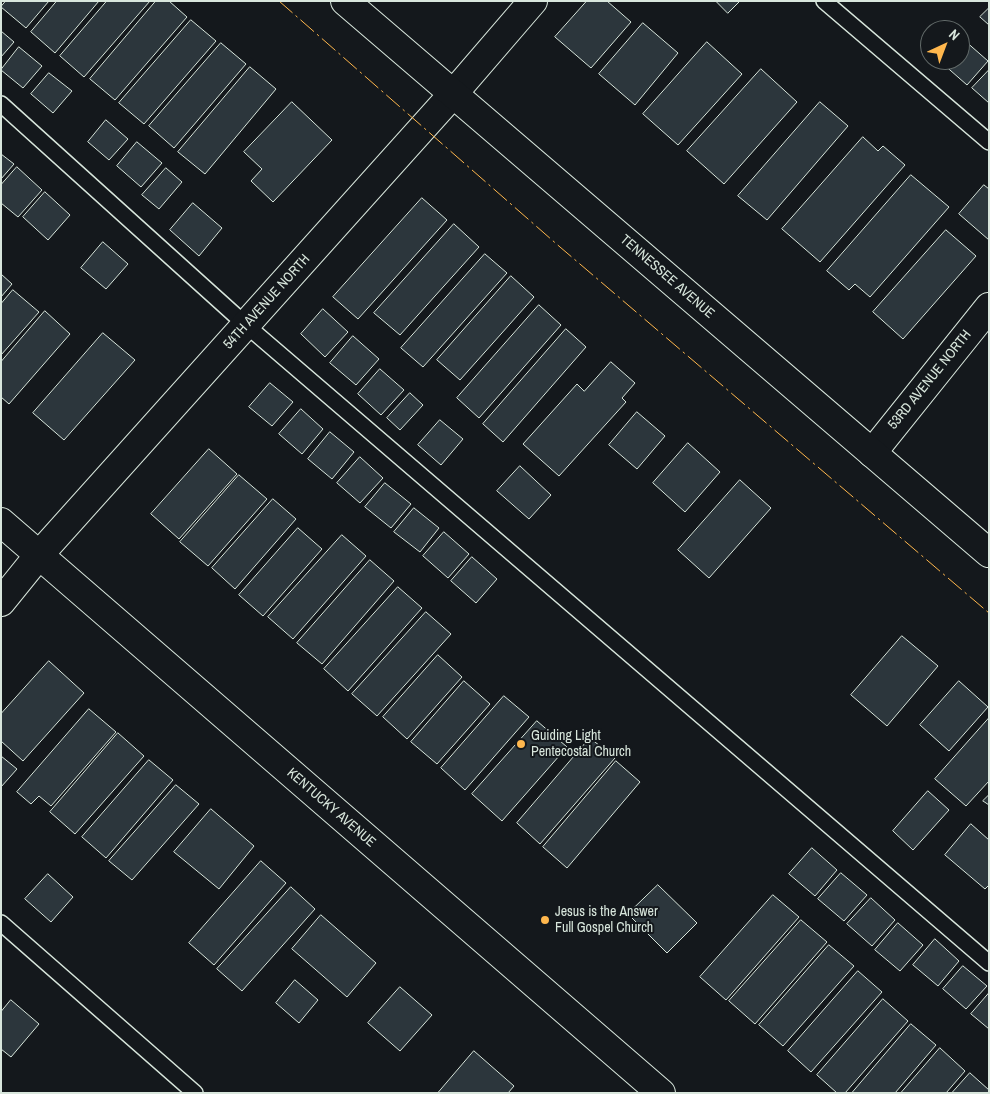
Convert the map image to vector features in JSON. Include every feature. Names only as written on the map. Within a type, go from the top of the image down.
[{"type":"street","name":"TENNESSEE AVENUE","points":[[345,1],[989,553]]},
{"type":"street","name":"54TH AVENUE NORTH","points":[[1,602],[39,555],[453,94],[533,1]]},
{"type":"street","name":"53RD AVENUE NORTH","points":[[872,453],[989,307]]},
{"type":"street","name":"KENTUCKY AVENUE","points":[[1,522],[661,1093]]},
{"type":"lane","points":[[824,1],[989,142]]},
{"type":"lane","points":[[1,104],[246,325],[989,963]]},
{"type":"lane","points":[[1,923],[195,1093]]},
{"type":"building","points":[[6,1],[49,1],[26,28],[1,7]]},
{"type":"building","points":[[57,1],[99,1],[55,53],[31,32]]},
{"type":"building","points":[[107,1],[150,1],[84,77],[60,56]]},
{"type":"building","points":[[156,1],[169,1],[187,17],[115,100],[90,79]]},
{"type":"building","points":[[587,1],[607,1],[631,22],[591,68],[555,37]]},
{"type":"building","points":[[716,1],[740,1],[728,13]]},
{"type":"building","points":[[989,8],[989,25],[980,17]]},
{"type":"building","points":[[191,20],[216,41],[144,124],[119,103]]},
{"type":"building","points":[[643,23],[678,53],[635,105],[599,74]]},
{"type":"building","points":[[1,31],[14,42],[1,57]]},
{"type":"building","points":[[707,42],[742,74],[678,145],[643,114]]},
{"type":"building","points":[[221,43],[246,64],[174,148],[149,126]]},
{"type":"building","points":[[970,45],[988,61],[967,85],[950,70],[970,70]]},
{"type":"building","points":[[19,47],[42,66],[23,88],[1,70]]},
{"type":"building","points":[[250,67],[276,89],[205,174],[178,152]]},
{"type":"building","points":[[761,69],[797,102],[724,184],[687,151]]},
{"type":"building","points":[[989,70],[989,103],[972,88]]},
{"type":"building","points":[[49,73],[72,91],[53,113],[31,94]]},
{"type":"building","points":[[292,102],[332,140],[273,202],[251,181],[262,169],[244,152]]},
{"type":"building","points":[[820,102],[848,126],[767,220],[738,196]]},
{"type":"building","points":[[106,120],[128,139],[109,160],[88,142]]},
{"type":"building","points":[[863,137],[878,151],[883,146],[905,165],[820,262],[782,229]]},
{"type":"building","points":[[137,142],[162,163],[141,187],[117,166]]},
{"type":"building","points":[[1,154],[14,164],[1,179]]},
{"type":"building","points":[[17,167],[42,190],[18,217],[1,203],[1,185]]},
{"type":"building","points":[[166,168],[182,182],[159,209],[142,195]]},
{"type":"building","points":[[911,175],[949,207],[870,297],[855,284],[849,290],[827,271]]},
{"type":"building","points":[[984,185],[989,189],[989,240],[959,214]]},
{"type":"building","points":[[45,192],[70,215],[48,240],[23,217]]},
{"type":"building","points":[[422,198],[447,220],[358,319],[333,297]]},
{"type":"building","points":[[193,203],[222,228],[199,256],[170,230]]},
{"type":"building","points":[[454,224],[479,247],[400,335],[374,313]]},
{"type":"building","points":[[946,230],[976,256],[903,339],[873,312]]},
{"type":"building","points":[[103,242],[128,264],[106,289],[81,268]]},
{"type":"building","points":[[485,254],[507,273],[423,367],[401,348]]},
{"type":"building","points":[[1,274],[12,284],[1,297]]},
{"type":"building","points":[[511,276],[534,297],[460,380],[437,360]]},
{"type":"building","points":[[13,290],[39,312],[1,355],[1,304]]},
{"type":"building","points":[[539,305],[561,325],[479,418],[457,398]]},
{"type":"building","points":[[323,309],[348,332],[325,357],[301,334]]},
{"type":"building","points":[[45,311],[70,334],[9,404],[1,397],[1,362]]},
{"type":"building","points":[[566,329],[586,347],[503,442],[483,424]]},
{"type":"building","points":[[103,333],[135,360],[64,440],[33,413]]},
{"type":"building","points":[[353,336],[379,359],[356,385],[330,363]]},
{"type":"building","points":[[611,362],[635,383],[622,398],[626,402],[559,476],[523,444],[577,384],[584,391]]},
{"type":"building","points":[[380,369],[404,390],[381,415],[358,394]]},
{"type":"building","points":[[270,383],[293,402],[272,426],[249,407]]},
{"type":"building","points":[[410,393],[423,405],[400,430],[387,418]]},
{"type":"building","points":[[301,409],[323,429],[302,454],[279,434]]},
{"type":"building","points":[[637,412],[665,436],[637,469],[609,445]]},
{"type":"building","points":[[440,420],[463,439],[441,465],[418,445]]},
{"type":"building","points":[[330,432],[354,452],[332,479],[308,459]]},
{"type":"building","points":[[688,443],[720,472],[685,512],[653,483]]},
{"type":"building","points":[[209,449],[237,474],[179,539],[151,514]]},
{"type":"building","points":[[360,457],[383,478],[360,503],[337,483]]},
{"type":"building","points":[[520,466],[551,495],[529,519],[497,491]]},
{"type":"building","points":[[239,475],[267,499],[208,566],[180,542]]},
{"type":"building","points":[[740,480],[771,508],[709,578],[678,550]]},
{"type":"building","points":[[385,483],[411,504],[391,528],[365,507]]},
{"type":"building","points":[[273,499],[296,519],[235,589],[212,568]]},
{"type":"building","points":[[414,508],[439,528],[420,552],[394,532]]},
{"type":"building","points":[[298,528],[322,549],[263,616],[239,595]]},
{"type":"building","points":[[444,532],[469,554],[448,578],[423,556]]},
{"type":"building","points":[[342,535],[366,556],[293,639],[268,617]]},
{"type":"building","points":[[472,557],[497,579],[476,603],[451,581]]},
{"type":"building","points":[[370,560],[394,581],[322,664],[297,643]]},
{"type":"building","points":[[398,587],[422,608],[348,691],[324,669]]},
{"type":"building","points":[[426,612],[451,634],[377,716],[352,694]]},
{"type":"building","points":[[902,636],[938,666],[887,726],[851,695]]},
{"type":"building","points":[[438,655],[462,677],[407,739],[383,717]]},
{"type":"building","points":[[49,661],[84,693],[23,761],[1,741],[1,714]]},
{"type":"building","points":[[464,681],[490,704],[437,764],[411,742]]},
{"type":"building","points":[[959,681],[988,707],[949,751],[920,725]]},
{"type":"building","points":[[504,696],[529,717],[465,790],[441,768]]},
{"type":"building","points":[[89,709],[116,732],[51,806],[39,796],[31,804],[17,792]]},
{"type":"building","points":[[989,718],[989,781],[966,806],[935,779]]},
{"type":"building","points":[[537,721],[567,747],[502,821],[472,794]]},
{"type":"building","points":[[118,733],[144,756],[75,834],[50,812]]},
{"type":"building","points":[[590,738],[615,758],[540,844],[517,823]]},
{"type":"building","points":[[1,756],[17,769],[1,787]]},
{"type":"building","points":[[149,760],[173,780],[106,858],[82,837]]},
{"type":"building","points":[[616,761],[640,782],[567,868],[543,847]]},
{"type":"building","points":[[176,785],[199,804],[132,880],[109,861]]},
{"type":"building","points":[[928,791],[949,810],[913,850],[893,831]]},
{"type":"building","points":[[989,795],[989,805],[983,801]]},
{"type":"building","points":[[211,809],[254,846],[219,889],[174,852]]},
{"type":"building","points":[[971,824],[989,840],[989,885],[985,889],[945,855]]},
{"type":"building","points":[[812,848],[837,870],[815,896],[789,874]]},
{"type":"building","points":[[261,861],[286,883],[214,965],[189,943]]},
{"type":"building","points":[[841,873],[867,895],[844,921],[818,899]]},
{"type":"building","points":[[48,874],[73,897],[51,922],[25,899]]},
{"type":"building","points":[[658,885],[697,923],[667,953],[628,914]]},
{"type":"building","points":[[291,887],[315,909],[242,991],[217,969]]},
{"type":"building","points":[[773,895],[799,917],[726,1000],[700,977]]},
{"type":"building","points":[[871,898],[895,920],[872,946],[847,924]]},
{"type":"building","points":[[321,915],[376,963],[347,997],[292,949]]},
{"type":"building","points":[[801,920],[827,942],[755,1024],[729,1001]]},
{"type":"building","points":[[898,923],[923,945],[900,971],[875,950]]},
{"type":"building","points":[[935,939],[959,961],[938,986],[913,965]]},
{"type":"building","points":[[829,945],[854,966],[783,1046],[759,1025]]},
{"type":"building","points":[[963,966],[987,986],[966,1009],[943,989]]},
{"type":"building","points":[[858,971],[882,992],[811,1072],[788,1051]]},
{"type":"building","points":[[295,980],[318,1000],[299,1023],[276,1003]]},
{"type":"building","points":[[400,987],[432,1015],[400,1051],[368,1023]]},
{"type":"building","points":[[989,993],[989,1029],[971,1014]]},
{"type":"building","points":[[883,999],[908,1021],[845,1093],[837,1093],[817,1075]]},
{"type":"building","points":[[11,1000],[39,1024],[11,1057],[1,1049],[1,1012]]},
{"type":"building","points":[[911,1024],[936,1045],[895,1093],[852,1093]]},
{"type":"building","points":[[940,1048],[965,1071],[946,1093],[901,1093]]},
{"type":"building","points":[[474,1051],[514,1086],[508,1093],[438,1093]]},
{"type":"building","points":[[970,1073],[989,1090],[989,1093],[952,1093]]},
{"type":"power","points":[[279,1],[560,247],[989,613]]},
{"type":"place","name":"Guiding Light Pentecostal Church","points":[[521,744]]},
{"type":"place","name":"Jesus is the Answer Full Gospel Church","points":[[545,920]]}]
